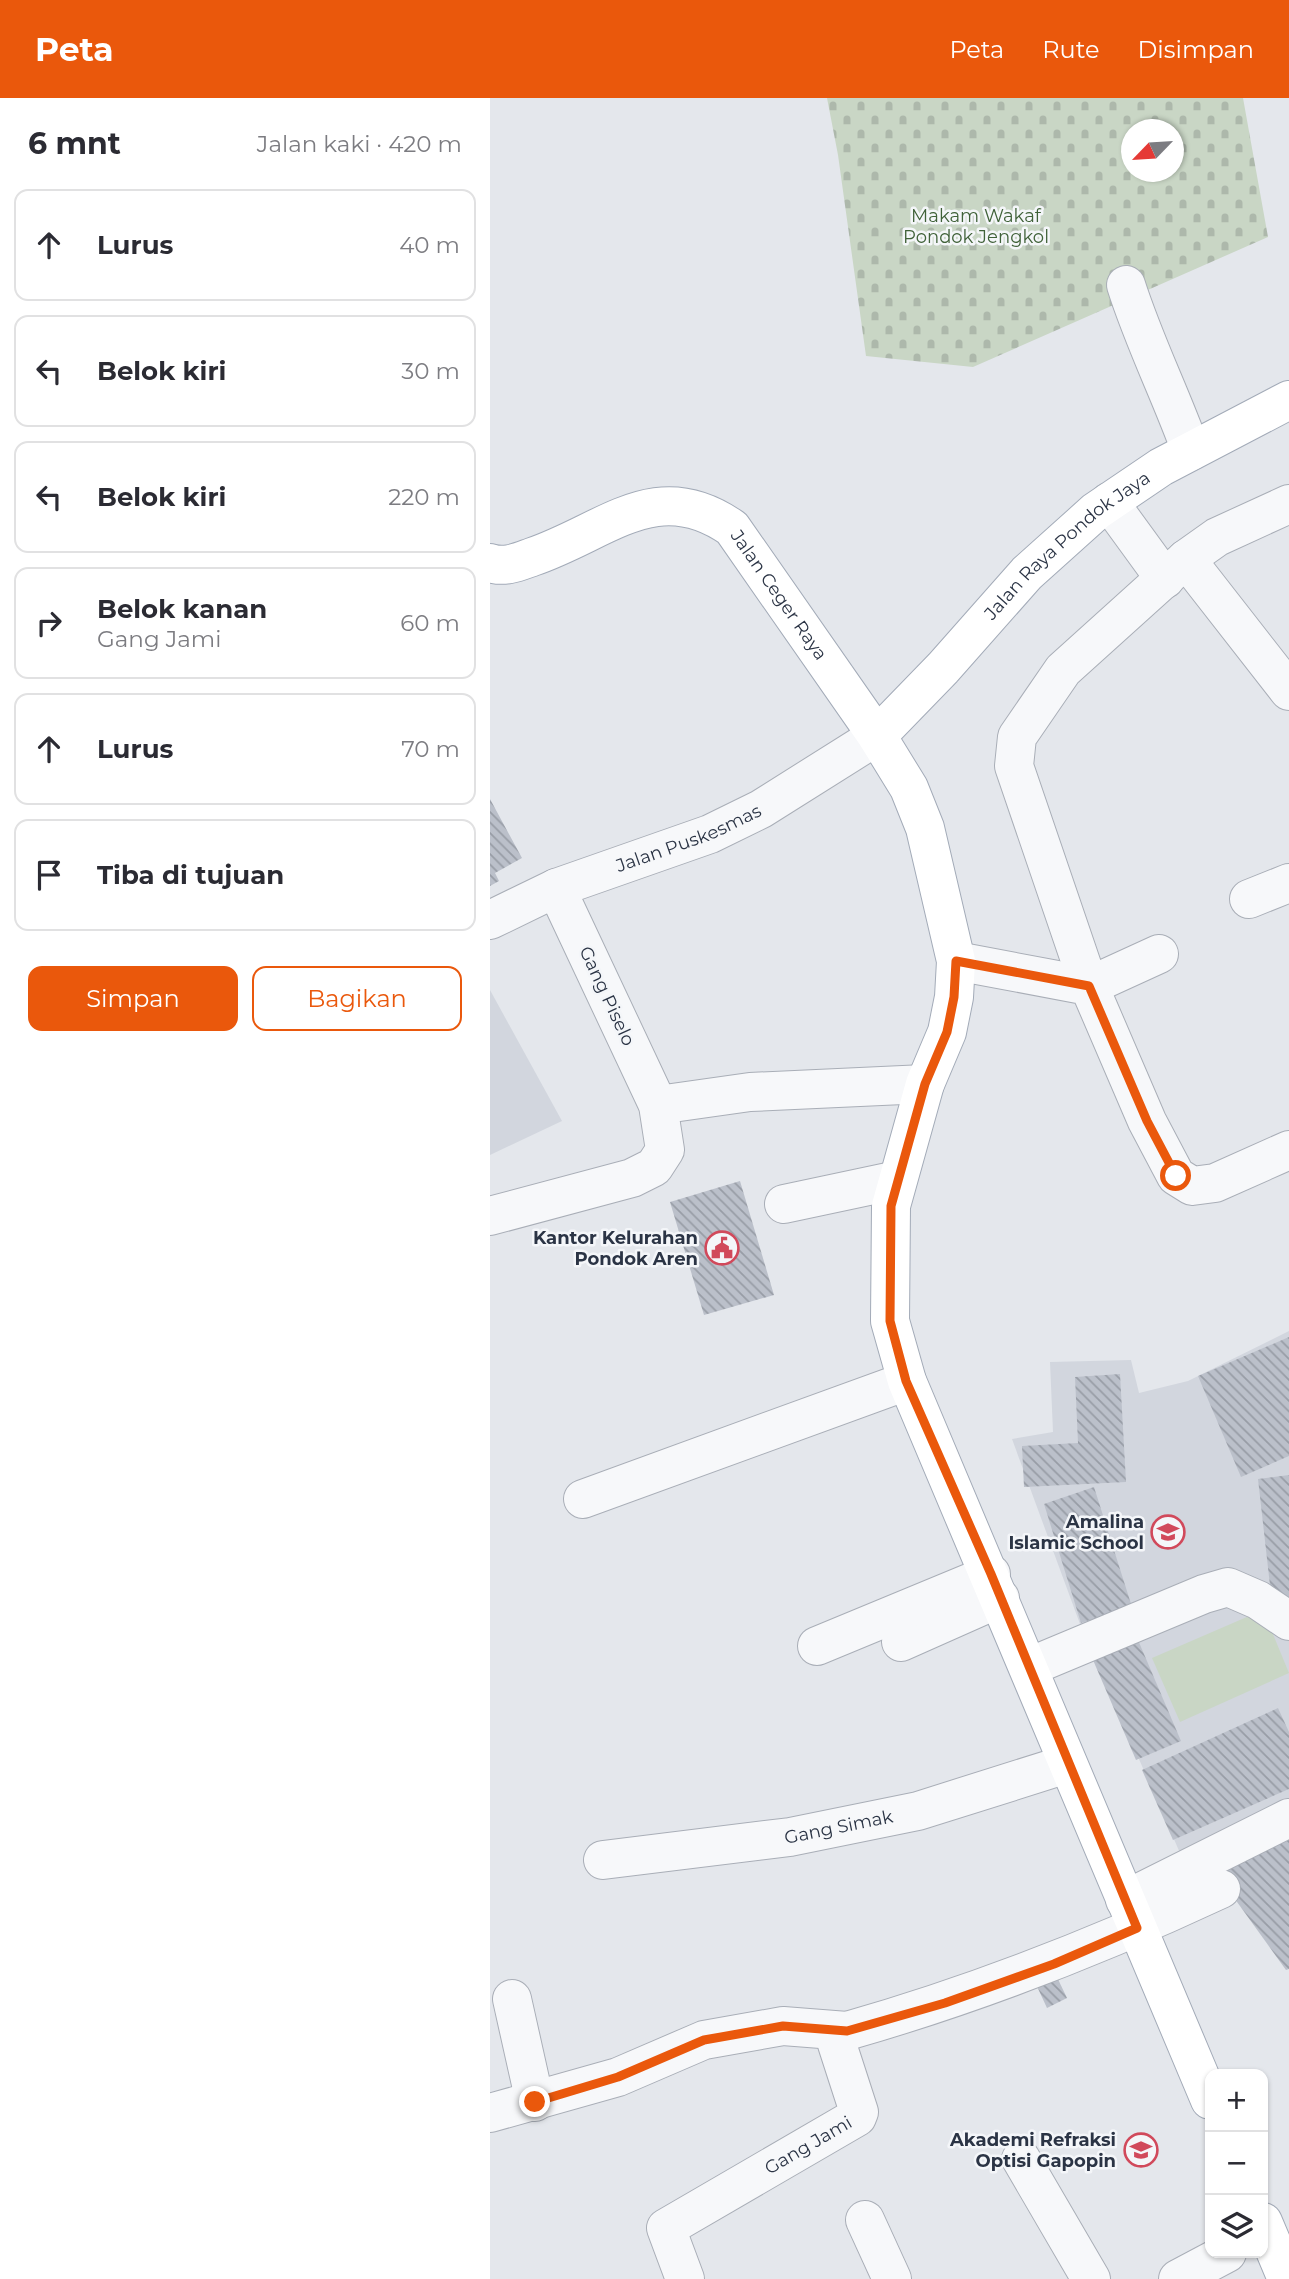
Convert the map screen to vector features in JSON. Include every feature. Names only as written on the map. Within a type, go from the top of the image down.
[{"type":"main road","name":"Jalan Raya Pondok Jaya","points":[[877,736],[943,668],[1027,573],[1109,502],[1161,467],[1289,400]]},
{"type":"main road","name":"Jalan Ceger Raya","points":[[490,564],[508,565],[547,552],[649,507],[671,504],[712,514],[732,528],[877,736],[909,788],[980,967],[954,997],[947,1032],[925,1084],[897,1180],[891,1206],[890,1321],[906,1381],[1030,1667],[1067,1764],[1205,2087]]},
{"type":"main road","points":[[1268,2239],[1287,2279]]},
{"type":"street","points":[[1126,285],[1139,325],[1171,394],[1191,452]]},
{"type":"street","points":[[1109,502],[1176,569],[1289,691]]},
{"type":"street","points":[[1289,504],[1217,537],[1176,569],[1063,670],[1017,737],[1014,766],[1089,986],[1176,1176],[1192,1186],[1216,1183],[1289,1150]]},
{"type":"street","name":"Jalan Puskesmas","points":[[490,920],[556,888],[710,834],[761,809],[877,736]]},
{"type":"street","points":[[1249,899],[1289,883]]},
{"type":"street","name":"Gang Piselo","points":[[490,1216],[632,1178],[654,1167],[665,1150],[658,1105],[556,888]]},
{"type":"street","points":[[980,967],[1089,986],[1158,954]]},
{"type":"street","points":[[658,1105],[750,1092],[925,1084]]},
{"type":"street","points":[[785,1203],[897,1180]]},
{"type":"street","points":[[583,1499],[906,1381]]},
{"type":"street","points":[[901,1642],[995,1586]]},
{"type":"street","points":[[817,1646],[995,1586]]},
{"type":"street","points":[[1030,1667],[1204,1594],[1228,1587],[1258,1600],[1289,1621]]},
{"type":"street","name":"Gang Simak","points":[[603,1860],[790,1837],[918,1811],[1067,1764]]},
{"type":"street","points":[[490,2113],[618,2077],[704,2040],[783,2026],[847,2031],[945,2003],[1054,1964],[1289,1818]]},
{"type":"street","points":[[1131,1914],[1221,1889]]},
{"type":"street","points":[[512,2000],[535,2102]]},
{"type":"street","name":"Gang Jami","points":[[685,2279],[666,2228],[853,2122],[859,2112],[837,2044],[847,2031]]},
{"type":"street","points":[[1021,2160],[1091,2279]]},
{"type":"street","points":[[865,2220],[892,2279]]},
{"type":"street","points":[[1178,2279],[1218,2258]]},
{"type":"shaded area","points":[[490,990],[562,1121],[490,1155]]},
{"type":"shaded area","name":"Amalina Islamic School","points":[[1289,1331],[1289,1822],[1187,1869],[1080,1624],[1012,1439],[1053,1432],[1050,1362],[1131,1360],[1139,1393],[1188,1381]]},
{"type":"green space","name":"Makam Wakaf Pondok Jengkol","points":[[827,98],[1243,98],[1268,237],[973,367],[866,356],[838,155]]},
{"type":"green space","points":[[1263,1610],[1289,1673],[1180,1722],[1152,1658]]},
{"type":"building","points":[[490,799],[522,858],[495,873],[499,881],[490,886]]},
{"type":"building","name":"Kantor Kelurahan Pondok Aren","points":[[740,1181],[774,1295],[704,1315],[670,1202]]},
{"type":"building","points":[[1289,1337],[1289,1456],[1241,1477],[1198,1376]]},
{"type":"building","points":[[1120,1374],[1126,1482],[1024,1487],[1022,1446],[1078,1443],[1075,1377]]},
{"type":"building","points":[[1289,1475],[1289,1601],[1272,1603],[1258,1479]]},
{"type":"building","points":[[1094,1487],[1132,1607],[1081,1623],[1044,1504]]},
{"type":"building","points":[[1138,1640],[1181,1741],[1136,1760],[1093,1660]]},
{"type":"building","points":[[1278,1708],[1289,1732],[1289,1789],[1173,1840],[1142,1770]]},
{"type":"building","points":[[1289,1826],[1289,1969],[1286,1970],[1209,1863]]},
{"type":"building","points":[[1055,1973],[1067,1998],[1047,2008],[1035,1982]]},
{"type":"place","name":"Kantor Kelurahan Pondok Aren","points":[[722,1248]]},
{"type":"place","name":"Amalina Islamic School","points":[[1168,1532]]},
{"type":"place","name":"Akademi Refraksi Optisi Gapopin","points":[[1141,2150]]},
{"type":"route","points":[[535,2102],[618,2077],[704,2040],[783,2026],[847,2031],[945,2003],[1054,1964],[1137,1928],[1067,1764],[991,1574],[906,1381],[890,1321],[891,1206],[925,1084],[947,1032],[954,997],[956,961],[1005,973],[1089,986],[1147,1121],[1176,1176]]}]
